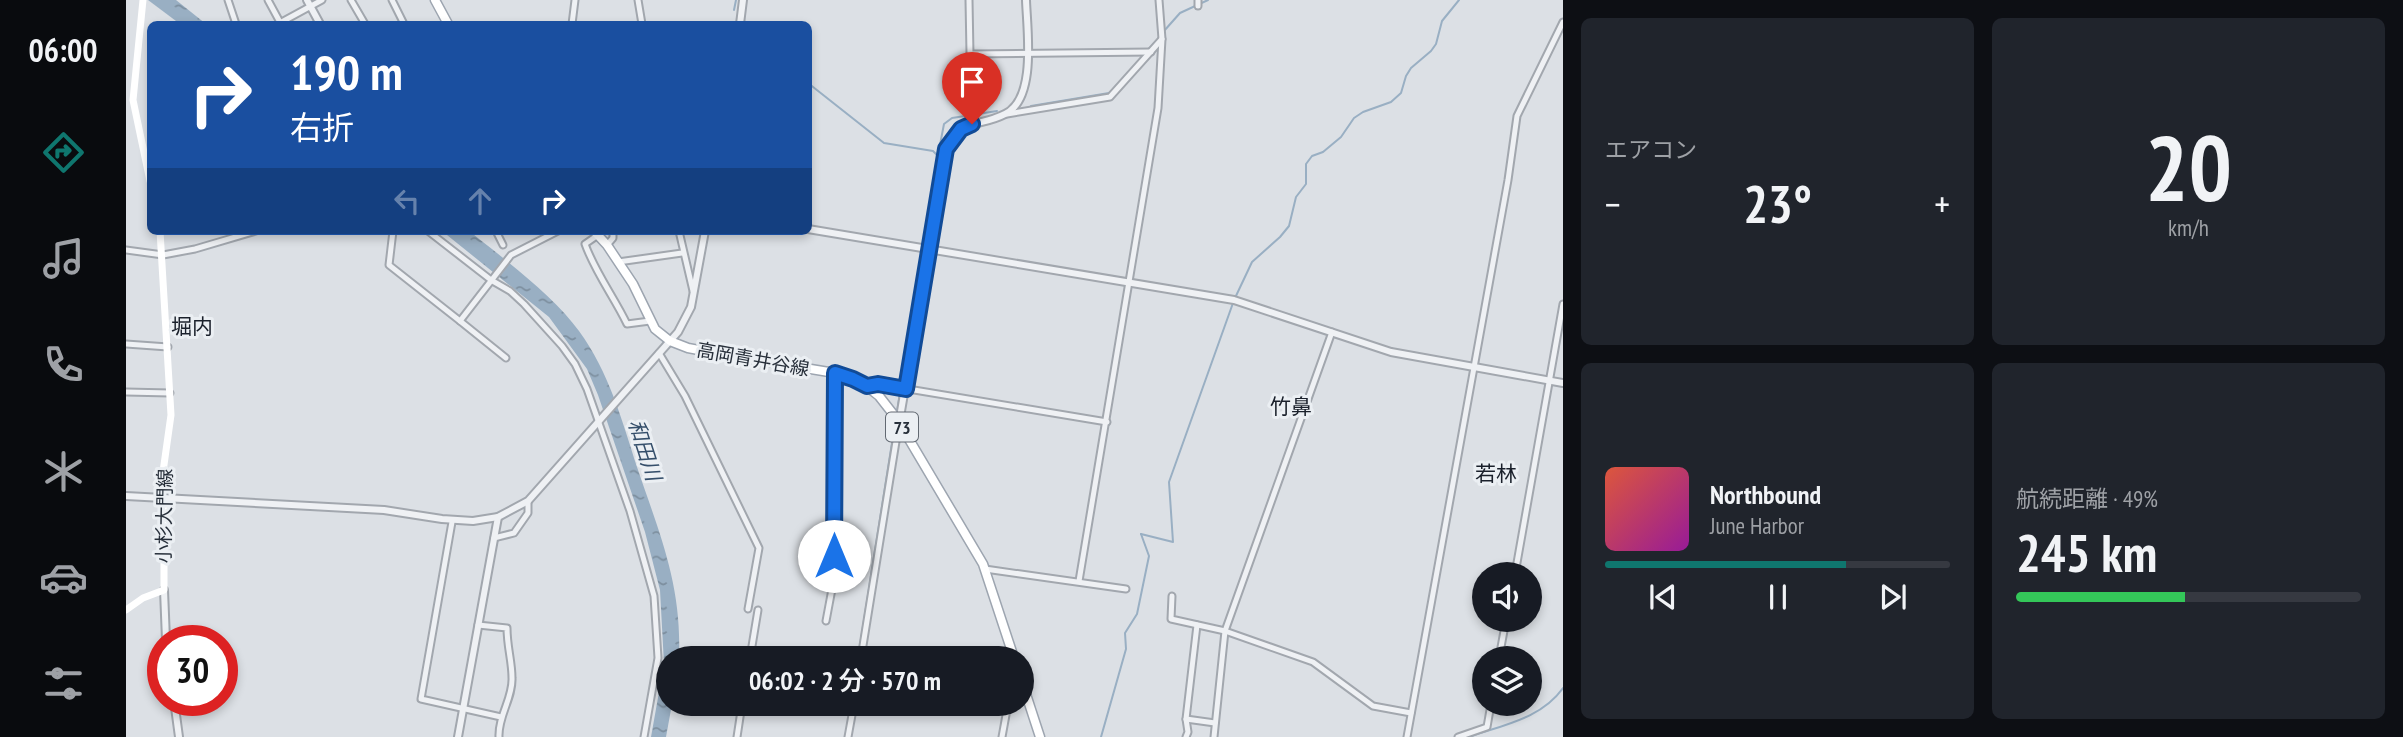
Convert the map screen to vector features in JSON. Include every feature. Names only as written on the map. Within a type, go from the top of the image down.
[{"type":"main road","points":[[435,0],[446,21]]},
{"type":"main road","points":[[143,2],[133,100],[147,169]]},
{"type":"main road","name":"小杉大門線","points":[[126,610],[143,598],[164,590],[161,486],[171,415],[160,235]]},
{"type":"main road","name":"高岡青井谷線","points":[[598,235],[633,284],[650,321],[660,334],[670,341],[709,352],[835,373],[867,386],[890,408],[985,569],[1010,646]]},
{"type":"main road","points":[[1033,716],[1040,737]]},
{"type":"street","points":[[228,0],[235,21]]},
{"type":"street","points":[[268,0],[278,21]]},
{"type":"street","points":[[284,21],[309,3],[322,0]]},
{"type":"street","points":[[351,0],[363,21]]},
{"type":"street","points":[[391,0],[402,21]]},
{"type":"street","points":[[572,21],[575,0]]},
{"type":"street","points":[[638,0],[642,21]]},
{"type":"street","points":[[740,21],[744,0]]},
{"type":"street","points":[[969,0],[970,54],[1151,51]]},
{"type":"street","points":[[1006,114],[1017,105],[1026,80],[1027,0]]},
{"type":"street","points":[[1079,582],[1158,108],[1162,39],[1159,0]]},
{"type":"street","points":[[309,3],[318,21]]},
{"type":"street","points":[[1407,737],[1508,180],[1517,116],[1563,22]]},
{"type":"street","points":[[863,646],[946,149],[961,129],[972,124],[1006,114],[1110,97],[1162,39]]},
{"type":"street","points":[[812,230],[1234,300],[1391,352],[1563,383]]},
{"type":"street","points":[[126,250],[163,255],[195,250],[243,235]]},
{"type":"street","points":[[393,235],[389,265],[506,358]]},
{"type":"street","points":[[433,235],[524,304],[562,346],[583,380],[630,511],[654,596],[658,658],[644,737]]},
{"type":"street","points":[[498,235],[503,245]]},
{"type":"street","points":[[460,321],[511,255],[550,235]]},
{"type":"street","points":[[594,235],[585,244],[627,324],[650,321]]},
{"type":"street","points":[[607,245],[613,235]]},
{"type":"street","points":[[680,235],[694,294]]},
{"type":"street","points":[[126,496],[384,510],[463,521],[498,517],[528,501],[685,321],[694,294],[704,235]]},
{"type":"street","points":[[618,262],[682,253]]},
{"type":"street","points":[[1517,562],[1563,304]]},
{"type":"street","points":[[1214,737],[1225,631],[1332,332]]},
{"type":"street","points":[[126,344],[168,347]]},
{"type":"street","points":[[659,352],[685,396],[758,548],[748,609]]},
{"type":"street","points":[[825,621],[838,557],[834,556],[835,373]]},
{"type":"street","points":[[867,386],[878,384],[1107,422]]},
{"type":"street","points":[[126,392],[170,393]]},
{"type":"street","points":[[494,538],[514,533],[527,513],[528,501]]},
{"type":"street","points":[[457,737],[498,517]]},
{"type":"street","points":[[452,522],[421,699],[501,716]]},
{"type":"street","points":[[985,569],[1126,589]]},
{"type":"street","points":[[164,590],[165,625]]},
{"type":"street","points":[[1172,596],[1171,620],[1225,631],[1313,662],[1373,706],[1411,713]]},
{"type":"street","points":[[752,646],[758,610]]},
{"type":"street","points":[[478,625],[507,628],[512,678],[501,716],[499,737]]},
{"type":"street","points":[[1186,737],[1197,625]]},
{"type":"street","points":[[176,716],[179,737]]},
{"type":"street","points":[[737,737],[740,716]]},
{"type":"street","points":[[848,737],[852,716]]},
{"type":"street","points":[[1002,737],[1006,716]]},
{"type":"street","points":[[1458,737],[1487,727],[1489,716]]},
{"type":"street","points":[[1186,719],[1215,723]]},
{"type":"water","points":[[148,0],[176,0],[202,21],[176,21]]},
{"type":"water","points":[[447,235],[474,235],[512,265],[556,304],[579,331],[599,363],[620,414],[668,561],[677,607],[679,646],[663,646],[660,590],[645,532],[587,369],[549,317]]},
{"type":"water","points":[[656,709],[656,716],[670,716],[666,737],[651,737]]},
{"type":"waterway","points":[[734,10],[736,0]]},
{"type":"waterway","points":[[1164,31],[1180,13],[1208,0]]},
{"type":"waterway","points":[[1235,298],[1252,262],[1289,226],[1296,197],[1306,184],[1306,164],[1312,156],[1323,152],[1341,137],[1354,118],[1391,102],[1401,93],[1406,76],[1436,44],[1442,21],[1459,0]]},
{"type":"waterway","points":[[1148,50],[1161,36]]},
{"type":"waterway","points":[[812,86],[884,143],[933,151],[938,156],[923,246]]},
{"type":"waterway","points":[[1031,106],[1109,93],[1115,88]]},
{"type":"waterway","points":[[938,155],[944,124],[952,118],[997,111]]},
{"type":"waterway","points":[[897,412],[922,251]]},
{"type":"waterway","points":[[1141,534],[1173,542],[1169,482],[1233,303]]},
{"type":"waterway","points":[[860,646],[895,424]]},
{"type":"waterway","points":[[1101,737],[1126,649],[1125,633],[1137,614],[1149,556],[1141,534]]},
{"type":"waterway","points":[[1469,737],[1532,714],[1554,699],[1563,688]]},
{"type":"district","name":"堀内","points":[[192,326]]},
{"type":"district","name":"竹鼻","points":[[1291,406]]},
{"type":"district","name":"若林","points":[[1496,473]]},
{"type":"route","points":[[834,556],[835,373],[867,386],[878,384],[906,389],[946,149],[961,129],[972,124]]},
{"type":"water label","name":"和田川","points":[[645,450]]}]
